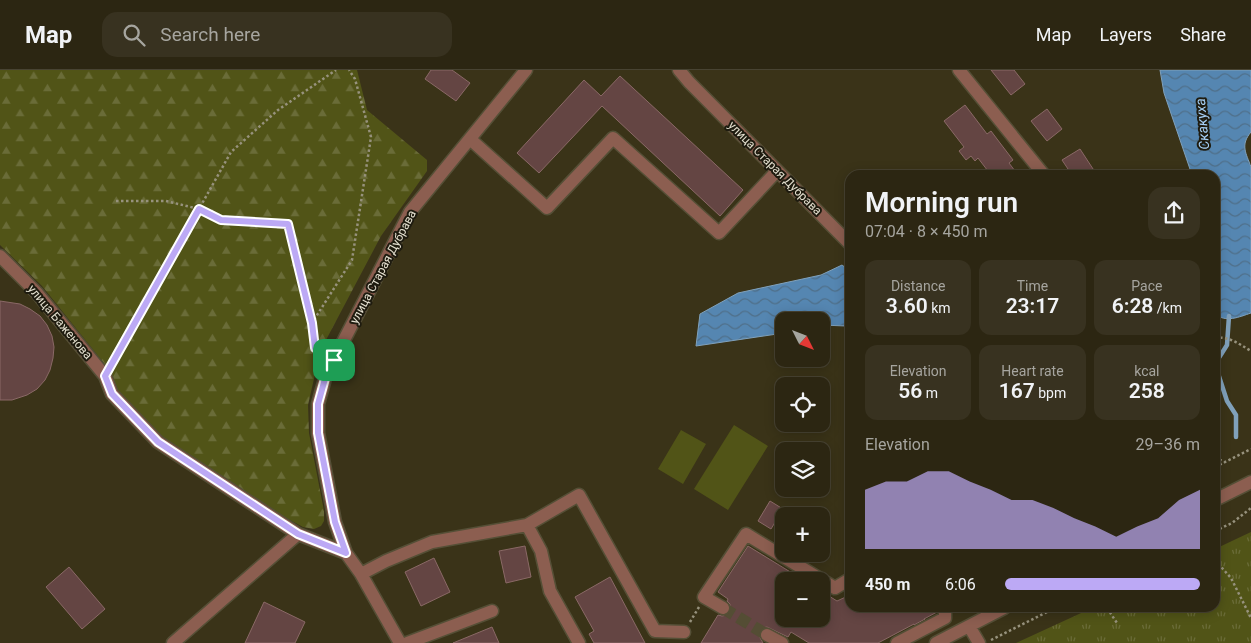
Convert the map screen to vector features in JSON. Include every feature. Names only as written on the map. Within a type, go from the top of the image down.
[{"type":"street","name":"улица Старая Дубрава","points":[[346,553],[335,522],[318,433],[318,404],[326,375],[410,212],[526,70]]},
{"type":"street","name":"улица Старая Дубрава","points":[[679,70],[845,239]]},
{"type":"street","points":[[959,70],[1040,170]]},
{"type":"street","points":[[470,139],[547,208],[613,138],[719,233],[777,171]]},
{"type":"street","name":"улица Баженова","points":[[0,256],[37,292],[105,376],[112,394],[158,442],[298,534],[346,553]]},
{"type":"street","points":[[1220,498],[1251,482]]},
{"type":"street","points":[[361,574],[386,561],[432,542],[527,525],[579,495],[655,631],[686,629]]},
{"type":"street","points":[[527,525],[541,551],[550,591],[579,643]]},
{"type":"street","points":[[180,641],[298,534]]},
{"type":"street","points":[[723,608],[704,597],[746,534],[835,588],[845,582]]},
{"type":"street","points":[[346,553],[361,574],[400,643]]},
{"type":"street","points":[[407,643],[492,611]]},
{"type":"street","points":[[897,643],[945,618],[945,612]]},
{"type":"street","points":[[944,641],[996,612]]},
{"type":"street","points":[[969,626],[979,643]]},
{"type":"street","points":[[767,635],[782,643]]},
{"type":"path","points":[[105,376],[231,152],[278,110],[336,70]]},
{"type":"path","points":[[312,323],[352,260],[371,137],[355,79],[349,70]]},
{"type":"path","points":[[116,201],[166,201],[199,209],[221,220],[288,224],[312,323],[315,348],[334,360]]},
{"type":"path","points":[[1220,337],[1235,341],[1251,351]]},
{"type":"path","points":[[1220,464],[1251,449]]},
{"type":"path","points":[[1220,460],[1224,462]]},
{"type":"path","points":[[1220,529],[1232,523],[1251,508]]},
{"type":"path","points":[[1220,566],[1230,578],[1251,618]]},
{"type":"path","points":[[686,629],[696,611]]},
{"type":"path","points":[[985,643],[1047,612]]},
{"type":"path","points":[[1110,612],[1117,623]]},
{"type":"green space","points":[[0,70],[357,70],[367,110],[427,160],[427,171],[381,236],[326,340],[316,370],[308,405],[309,433],[324,511],[324,521],[321,526],[314,529],[303,527],[264,506],[163,438],[117,390],[111,372],[42,286],[0,245]]},
{"type":"green space","points":[[734,425],[768,446],[728,510],[694,489]]},
{"type":"green space","points":[[681,430],[706,444],[683,484],[658,469]]},
{"type":"green space","points":[[1251,532],[1251,643],[1016,643],[1083,612],[1220,612],[1220,547]]},
{"type":"water","points":[[1160,70],[1251,70],[1251,132],[1245,145],[1251,167],[1251,313],[1228,319],[1220,317],[1220,170],[1190,170],[1164,93]]},
{"type":"water","points":[[842,265],[845,267],[845,326],[830,325],[830,312],[775,312],[775,334],[696,346],[700,314],[738,293],[821,275]]},
{"type":"building","points":[[431,70],[452,70],[470,83],[456,101],[425,79]]},
{"type":"building","points":[[991,70],[1014,70],[1025,84],[1011,95]]},
{"type":"building","points":[[620,76],[743,190],[720,216],[602,106],[539,173],[517,153],[584,80],[601,96]]},
{"type":"building","points":[[965,105],[987,134],[991,131],[1013,160],[1009,163],[1014,170],[987,170],[978,158],[975,161],[971,156],[966,160],[959,151],[964,147],[944,121]]},
{"type":"building","points":[[1047,109],[1062,129],[1047,141],[1031,121]]},
{"type":"building","points":[[1080,149],[1094,170],[1069,170],[1062,160]]},
{"type":"building","points":[[0,301],[20,304],[40,316],[52,336],[54,347],[50,370],[45,380],[37,389],[12,400],[0,400]]},
{"type":"building","points":[[770,501],[780,507],[775,507],[775,522],[771,529],[758,521]]},
{"type":"building","points":[[525,546],[531,577],[506,583],[499,551]]},
{"type":"building","points":[[748,546],[790,572],[775,572],[775,627],[830,627],[830,597],[837,601],[845,597],[845,612],[937,612],[878,643],[809,643],[791,632],[788,637],[767,627],[762,628],[759,636],[763,643],[701,643],[718,615],[727,615],[730,612],[728,599],[718,592]]},
{"type":"building","points":[[434,558],[450,592],[421,606],[405,572]]},
{"type":"building","points":[[69,567],[105,609],[82,629],[46,587]]},
{"type":"building","points":[[610,577],[645,643],[594,643],[589,634],[594,631],[575,597]]},
{"type":"building","points":[[264,602],[305,622],[295,643],[245,643]]},
{"type":"building","points":[[492,627],[499,643],[453,643]]},
{"type":"waterway","name":"Скакуха","points":[[1220,356],[1227,345],[1229,316]]},
{"type":"waterway","name":"Скакуха","points":[[1220,379],[1227,401],[1236,415],[1236,437]]},
{"type":"tunnel","points":[[723,608],[767,635]]},
{"type":"route","points":[[199,209],[221,220],[288,224],[312,323],[315,348],[334,360],[326,375],[318,404],[318,433],[335,522],[346,553],[298,534],[158,442],[112,394],[105,376],[199,209]]}]
